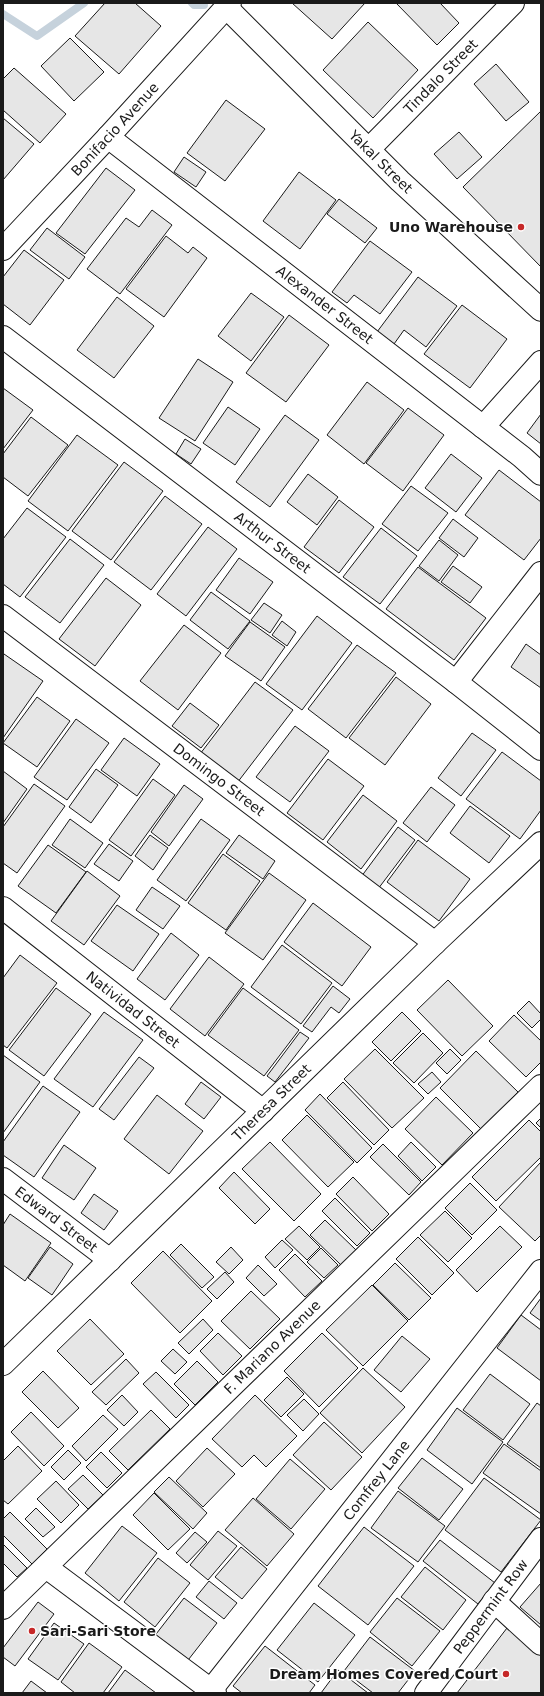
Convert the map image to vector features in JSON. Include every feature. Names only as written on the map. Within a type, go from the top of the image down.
[{"type":"street","name":"Tindalo Street","points":[[369,149],[513,3]]},
{"type":"street","name":"Yakal Street","points":[[228,5],[405,186],[541,310]]},
{"type":"street","name":"Bonifacio Avenue","points":[[3,249],[108,138],[228,5]]},
{"type":"street","name":"Alexander Street","points":[[108,138],[522,457],[541,474]]},
{"type":"street","name":"Arthur Street","points":[[3,337],[456,682],[541,749]]},
{"type":"street","points":[[483,427],[541,362]]},
{"type":"street","points":[[456,682],[541,573]]},
{"type":"street","name":"Domingo Street","points":[[3,616],[435,943]]},
{"type":"street","name":"Theresa Street","points":[[3,1364],[435,943],[541,843]]},
{"type":"street","name":"Natividad Street","points":[[3,908],[263,1111]]},
{"type":"street","name":"F. Mariano Avenue","points":[[3,1608],[541,1086]]},
{"type":"street","name":"Edward Street","points":[[3,1179],[110,1260]]},
{"type":"street","name":"Comfrey Lane","points":[[213,1691],[541,1271]]},
{"type":"street","name":"Peppermint Row","points":[[426,1693],[541,1539]]},
{"type":"street","points":[[46,1567],[213,1691]]},
{"type":"street","points":[[494,1601],[541,1644]]},
{"type":"building","points":[[105,3],[135,3],[161,26],[119,74],[75,36]]},
{"type":"building","points":[[292,3],[365,3],[332,39]]},
{"type":"building","points":[[396,3],[440,3],[459,23],[437,45]]},
{"type":"building","points":[[368,22],[418,70],[373,118],[323,70]]},
{"type":"building","points":[[70,38],[104,72],[74,101],[41,66]]},
{"type":"building","points":[[496,64],[529,102],[506,121],[474,84]]},
{"type":"building","points":[[14,68],[66,114],[40,143],[3,110],[3,79]]},
{"type":"building","points":[[226,100],[265,129],[225,181],[187,153]]},
{"type":"building","name":"Uno Warehouse","points":[[541,111],[541,267],[463,187]]},
{"type":"building","points":[[3,118],[34,144],[3,180]]},
{"type":"building","points":[[459,132],[482,157],[457,179],[434,154]]},
{"type":"building","points":[[184,157],[206,172],[196,187],[174,172]]},
{"type":"building","points":[[106,168],[135,190],[85,254],[56,233]]},
{"type":"building","points":[[299,172],[336,200],[300,249],[263,221]]},
{"type":"building","points":[[339,199],[377,228],[365,243],[327,214]]},
{"type":"building","points":[[152,210],[172,225],[120,294],[87,269],[126,218],[139,227]]},
{"type":"building","points":[[47,228],[85,257],[69,279],[30,250]]},
{"type":"building","points":[[166,236],[188,253],[193,247],[207,258],[164,317],[126,289]]},
{"type":"building","points":[[370,241],[412,272],[380,314],[354,295],[347,303],[332,292]]},
{"type":"building","points":[[24,250],[64,280],[30,325],[3,304],[3,277]]},
{"type":"building","points":[[418,277],[457,306],[426,347],[404,330],[394,344],[377,332]]},
{"type":"building","points":[[251,293],[284,317],[251,361],[218,336]]},
{"type":"building","points":[[117,297],[154,326],[114,378],[77,350]]},
{"type":"building","points":[[462,305],[507,339],[470,388],[424,354]]},
{"type":"building","points":[[289,315],[329,345],[286,402],[246,373]]},
{"type":"building","points":[[198,359],[233,382],[195,441],[159,418]]},
{"type":"building","points":[[367,382],[404,410],[364,464],[327,435]]},
{"type":"building","points":[[3,388],[33,410],[3,449]]},
{"type":"building","points":[[228,407],[260,429],[235,465],[203,443]]},
{"type":"building","points":[[408,408],[444,435],[403,491],[366,463]]},
{"type":"building","points":[[541,414],[541,444],[527,433]]},
{"type":"building","points":[[285,415],[319,440],[270,507],[236,482]]},
{"type":"building","points":[[31,417],[68,445],[28,496],[3,477],[3,454]]},
{"type":"building","points":[[77,435],[118,465],[68,531],[28,501]]},
{"type":"building","points":[[185,439],[201,449],[191,464],[176,454]]},
{"type":"building","points":[[451,454],[482,478],[456,512],[425,488]]},
{"type":"building","points":[[124,462],[163,491],[111,560],[72,531]]},
{"type":"building","points":[[499,470],[541,502],[541,538],[524,560],[465,515]]},
{"type":"building","points":[[308,474],[338,497],[317,525],[287,502]]},
{"type":"building","points":[[411,486],[448,513],[418,551],[382,524]]},
{"type":"building","points":[[165,496],[202,524],[151,590],[114,562]]},
{"type":"building","points":[[339,500],[374,527],[339,573],[304,547]]},
{"type":"building","points":[[27,508],[66,537],[20,597],[3,584],[3,539]]},
{"type":"building","points":[[453,519],[478,538],[464,557],[439,538]]},
{"type":"building","points":[[208,527],[237,549],[186,616],[157,594]]},
{"type":"building","points":[[381,528],[417,556],[380,604],[343,577]]},
{"type":"building","points":[[70,539],[104,565],[60,623],[25,597]]},
{"type":"building","points":[[439,540],[458,555],[439,581],[419,566]]},
{"type":"building","points":[[239,558],[273,582],[250,614],[216,590]]},
{"type":"building","points":[[453,566],[482,587],[470,603],[441,582]]},
{"type":"building","points":[[418,567],[486,618],[454,660],[386,609]]},
{"type":"building","points":[[106,578],[141,605],[95,666],[59,639]]},
{"type":"building","points":[[211,592],[250,621],[228,649],[190,620]]},
{"type":"building","points":[[264,603],[282,615],[270,633],[251,620]]},
{"type":"building","points":[[317,616],[352,643],[302,710],[266,684]]},
{"type":"building","points":[[282,621],[296,632],[287,646],[272,635]]},
{"type":"building","points":[[250,622],[285,647],[261,681],[225,656]]},
{"type":"building","points":[[184,625],[221,653],[178,710],[140,681]]},
{"type":"building","points":[[526,644],[541,655],[541,688],[511,667]]},
{"type":"building","points":[[357,645],[396,673],[346,738],[308,709]]},
{"type":"building","points":[[4,654],[43,681],[3,738],[3,656]]},
{"type":"building","points":[[396,677],[431,704],[385,765],[349,738]]},
{"type":"building","points":[[255,682],[293,710],[237,783],[200,754]]},
{"type":"building","points":[[37,697],[70,721],[37,767],[3,743]]},
{"type":"building","points":[[190,703],[219,725],[201,748],[172,726]]},
{"type":"building","points":[[76,719],[109,743],[67,800],[34,777]]},
{"type":"building","points":[[295,726],[329,751],[290,802],[256,777]]},
{"type":"building","points":[[472,733],[496,750],[461,796],[438,778]]},
{"type":"building","points":[[124,738],[160,764],[137,796],[101,770]]},
{"type":"building","points":[[502,752],[541,781],[541,810],[520,839],[466,799]]},
{"type":"building","points":[[328,759],[364,786],[323,840],[287,813]]},
{"type":"building","points":[[96,769],[118,785],[91,823],[69,807]]},
{"type":"building","points":[[3,771],[27,789],[3,823]]},
{"type":"building","points":[[153,779],[175,795],[131,856],[109,840]]},
{"type":"building","points":[[34,784],[65,806],[17,873],[3,863],[3,827]]},
{"type":"building","points":[[184,785],[203,799],[169,846],[151,832]]},
{"type":"building","points":[[431,787],[455,805],[427,842],[403,823]]},
{"type":"building","points":[[363,795],[397,821],[361,869],[327,842]]},
{"type":"building","points":[[470,806],[510,836],[489,863],[450,833]]},
{"type":"building","points":[[70,819],[103,843],[85,868],[52,845]]},
{"type":"building","points":[[201,819],[230,840],[186,901],[157,880]]},
{"type":"building","points":[[398,827],[415,840],[378,889],[361,877]]},
{"type":"building","points":[[150,835],[168,848],[153,870],[135,856]]},
{"type":"building","points":[[239,835],[275,861],[263,879],[226,853]]},
{"type":"building","points":[[418,840],[470,879],[439,921],[387,882]]},
{"type":"building","points":[[109,844],[133,861],[119,881],[94,864]]},
{"type":"building","points":[[48,845],[86,872],[56,913],[18,886]]},
{"type":"building","points":[[223,854],[260,881],[226,930],[188,903]]},
{"type":"building","points":[[87,871],[120,896],[84,945],[51,921]]},
{"type":"building","points":[[269,873],[306,900],[263,960],[225,933]]},
{"type":"building","points":[[152,887],[180,906],[163,929],[136,910]]},
{"type":"building","points":[[313,903],[371,947],[342,986],[284,942]]},
{"type":"building","points":[[117,905],[159,934],[133,971],[91,941]]},
{"type":"building","points":[[171,933],[199,955],[165,1000],[137,979]]},
{"type":"building","points":[[282,945],[332,983],[301,1024],[251,987]]},
{"type":"building","points":[[20,955],[57,983],[7,1048],[3,1045],[3,978]]},
{"type":"building","points":[[209,957],[244,984],[205,1036],[170,1009]]},
{"type":"building","points":[[448,980],[493,1026],[462,1056],[417,1010]]},
{"type":"building","points":[[333,986],[350,999],[339,1013],[331,1007],[312,1032],[303,1026]]},
{"type":"building","points":[[56,988],[91,1014],[44,1076],[9,1050]]},
{"type":"building","points":[[243,988],[299,1030],[264,1076],[208,1035]]},
{"type":"building","points":[[529,1001],[541,1014],[541,1019],[532,1028],[517,1013]]},
{"type":"building","points":[[104,1012],[143,1040],[93,1107],[54,1079]]},
{"type":"building","points":[[402,1012],[421,1031],[391,1061],[372,1042]]},
{"type":"building","points":[[514,1015],[541,1041],[541,1062],[526,1077],[489,1041]]},
{"type":"building","points":[[300,1032],[309,1038],[275,1082],[267,1076]]},
{"type":"building","points":[[423,1033],[443,1053],[414,1083],[393,1063]]},
{"type":"building","points":[[375,1049],[424,1098],[392,1128],[344,1079]]},
{"type":"building","points":[[450,1049],[461,1060],[447,1074],[436,1063]]},
{"type":"building","points":[[476,1051],[518,1092],[481,1129],[440,1088]]},
{"type":"building","points":[[3,1055],[40,1082],[3,1133]]},
{"type":"building","points":[[139,1057],[154,1068],[114,1120],[99,1109]]},
{"type":"building","points":[[432,1072],[441,1082],[428,1094],[418,1084]]},
{"type":"building","points":[[201,1082],[221,1097],[204,1119],[185,1104]]},
{"type":"building","points":[[343,1082],[389,1130],[374,1145],[327,1098]]},
{"type":"building","points":[[43,1086],[80,1112],[34,1177],[3,1155],[3,1142]]},
{"type":"building","points":[[320,1094],[372,1148],[357,1163],[305,1110]]},
{"type":"building","points":[[157,1095],[203,1131],[169,1174],[124,1139]]},
{"type":"building","points":[[436,1097],[473,1133],[442,1165],[405,1129]]},
{"type":"building","points":[[307,1115],[354,1162],[328,1187],[282,1140]]},
{"type":"building","points":[[541,1118],[541,1128],[536,1123]]},
{"type":"building","points":[[529,1120],[541,1132],[541,1157],[496,1201],[472,1177]]},
{"type":"building","points":[[270,1142],[321,1194],[294,1221],[242,1169]]},
{"type":"building","points":[[411,1142],[436,1167],[422,1181],[398,1156]]},
{"type":"building","points":[[383,1144],[421,1182],[409,1195],[370,1157]]},
{"type":"building","points":[[64,1145],[96,1168],[74,1200],[42,1178]]},
{"type":"building","points":[[541,1162],[541,1235],[535,1241],[499,1207]]},
{"type":"building","points":[[234,1172],[270,1209],[255,1224],[219,1188]]},
{"type":"building","points":[[353,1177],[389,1214],[372,1231],[336,1194]]},
{"type":"building","points":[[470,1183],[497,1210],[472,1235],[445,1208]]},
{"type":"building","points":[[94,1194],[118,1211],[104,1230],[81,1213]]},
{"type":"building","points":[[335,1198],[370,1233],[357,1246],[322,1211]]},
{"type":"building","points":[[445,1211],[472,1238],[448,1262],[420,1235]]},
{"type":"building","points":[[10,1214],[51,1243],[25,1281],[3,1265],[3,1225]]},
{"type":"building","points":[[325,1220],[356,1250],[341,1265],[310,1235]]},
{"type":"building","points":[[299,1226],[320,1247],[307,1260],[285,1239]]},
{"type":"building","points":[[500,1226],[522,1247],[477,1292],[456,1270]]},
{"type":"building","points":[[418,1237],[454,1273],[432,1295],[396,1259]]},
{"type":"building","points":[[282,1240],[293,1250],[275,1268],[265,1257]]},
{"type":"building","points":[[181,1244],[214,1277],[202,1288],[170,1255]]},
{"type":"building","points":[[50,1247],[73,1264],[52,1295],[28,1278]]},
{"type":"building","points":[[231,1247],[243,1260],[229,1274],[216,1262]]},
{"type":"building","points":[[321,1248],[338,1265],[324,1278],[307,1262]]},
{"type":"building","points":[[163,1251],[212,1301],[180,1333],[131,1283]]},
{"type":"building","points":[[295,1254],[322,1281],[305,1297],[279,1270]]},
{"type":"building","points":[[395,1263],[431,1298],[409,1320],[373,1285]]},
{"type":"building","points":[[258,1265],[277,1284],[264,1296],[246,1278]]},
{"type":"building","points":[[225,1272],[234,1282],[217,1299],[207,1289]]},
{"type":"building","points":[[372,1285],[408,1321],[363,1366],[326,1330]]},
{"type":"building","points":[[251,1291],[280,1319],[250,1349],[221,1321]]},
{"type":"building","points":[[541,1298],[541,1321],[530,1313]]},
{"type":"building","points":[[521,1315],[541,1330],[541,1381],[497,1348]]},
{"type":"building","points":[[90,1319],[124,1354],[91,1385],[57,1351]]},
{"type":"building","points":[[203,1319],[213,1330],[189,1354],[178,1343]]},
{"type":"building","points":[[218,1333],[242,1356],[223,1375],[200,1351]]},
{"type":"building","points":[[322,1333],[358,1368],[319,1407],[284,1371]]},
{"type":"building","points":[[402,1336],[430,1359],[401,1392],[374,1370]]},
{"type":"building","points":[[173,1349],[187,1362],[175,1374],[161,1361]]},
{"type":"building","points":[[126,1359],[139,1373],[106,1405],[92,1392]]},
{"type":"building","points":[[197,1361],[218,1382],[195,1405],[174,1384]]},
{"type":"building","points":[[363,1368],[405,1407],[362,1453],[320,1413]]},
{"type":"building","points":[[43,1371],[79,1408],[58,1428],[22,1392]]},
{"type":"building","points":[[156,1372],[189,1405],[176,1418],[143,1384]]},
{"type":"building","points":[[490,1374],[530,1404],[503,1440],[463,1410]]},
{"type":"building","points":[[287,1377],[304,1394],[281,1417],[264,1400]]},
{"type":"building","points":[[122,1395],[138,1412],[124,1426],[107,1410]]},
{"type":"building","points":[[255,1395],[297,1436],[266,1467],[254,1455],[242,1467],[212,1439]]},
{"type":"building","points":[[304,1399],[319,1414],[303,1431],[287,1415]]},
{"type":"building","points":[[537,1403],[541,1406],[541,1468],[507,1444]]},
{"type":"building","points":[[457,1408],[503,1442],[472,1484],[427,1450]]},
{"type":"building","points":[[151,1410],[170,1429],[128,1470],[109,1451]]},
{"type":"building","points":[[31,1412],[64,1446],[44,1466],[11,1432]]},
{"type":"building","points":[[103,1415],[118,1429],[86,1461],[72,1446]]},
{"type":"building","points":[[324,1422],[362,1457],[331,1490],[293,1455]]},
{"type":"building","points":[[504,1444],[541,1471],[541,1514],[483,1473]]},
{"type":"building","points":[[18,1446],[42,1471],[8,1504],[3,1500],[3,1461]]},
{"type":"building","points":[[207,1448],[235,1474],[203,1507],[176,1481]]},
{"type":"building","points":[[68,1450],[81,1463],[64,1480],[51,1467]]},
{"type":"building","points":[[101,1452],[122,1473],[107,1488],[86,1467]]},
{"type":"building","points":[[422,1458],[463,1489],[439,1520],[398,1488]]},
{"type":"building","points":[[290,1459],[325,1489],[291,1529],[256,1499]]},
{"type":"building","points":[[83,1475],[103,1495],[88,1509],[68,1489]]},
{"type":"building","points":[[169,1477],[207,1513],[193,1529],[154,1492]]},
{"type":"building","points":[[484,1478],[541,1520],[501,1572],[445,1530]]},
{"type":"building","points":[[56,1481],[79,1505],[61,1523],[37,1499]]},
{"type":"building","points":[[398,1491],[445,1526],[418,1562],[371,1528]]},
{"type":"building","points":[[154,1493],[190,1529],[168,1550],[133,1515]]},
{"type":"building","points":[[253,1498],[294,1534],[267,1566],[225,1530]]},
{"type":"building","points":[[36,1508],[55,1527],[43,1537],[25,1519]]},
{"type":"building","points":[[10,1512],[47,1549],[32,1564],[3,1535],[3,1519]]},
{"type":"building","points":[[122,1526],[157,1553],[119,1601],[85,1573]]},
{"type":"building","points":[[364,1527],[414,1566],[368,1625],[318,1586]]},
{"type":"building","points":[[218,1531],[237,1546],[208,1580],[190,1565]]},
{"type":"building","points":[[195,1532],[207,1542],[187,1563],[176,1553]]},
{"type":"building","points":[[440,1540],[495,1583],[478,1604],[423,1561]]},
{"type":"building","points":[[3,1544],[27,1568],[17,1577],[3,1563]]},
{"type":"building","points":[[241,1547],[267,1569],[242,1599],[215,1577]]},
{"type":"building","points":[[158,1558],[190,1583],[155,1627],[124,1602]]},
{"type":"building","points":[[425,1567],[466,1600],[443,1630],[401,1597]]},
{"type":"building","points":[[209,1581],[237,1603],[224,1619],[196,1597]]},
{"type":"building","points":[[541,1583],[541,1625],[520,1607]]},
{"type":"building","points":[[184,1598],[217,1623],[185,1664],[153,1638]]},
{"type":"building","points":[[397,1598],[440,1631],[412,1666],[370,1632]]},
{"type":"building","points":[[38,1602],[54,1614],[15,1666],[3,1657],[3,1648]]},
{"type":"building","points":[[314,1603],[355,1635],[318,1682],[277,1650]]},
{"type":"building","points":[[54,1623],[84,1644],[58,1680],[28,1659]]},
{"type":"building","name":"Dream Homes Covered Court","points":[[507,1628],[541,1655],[541,1693],[457,1693]]},
{"type":"building","points":[[370,1637],[415,1671],[398,1693],[373,1693],[344,1671]]},
{"type":"building","points":[[89,1643],[122,1667],[103,1693],[75,1693],[61,1682]]},
{"type":"building","points":[[265,1646],[315,1685],[309,1693],[242,1693],[233,1686]]},
{"type":"building","points":[[125,1670],[156,1693],[108,1693]]},
{"type":"building","points":[[338,1670],[368,1693],[321,1693]]},
{"type":"building","points":[[31,1681],[47,1693],[22,1693]]},
{"type":"waterway","points":[[3,14],[37,36],[84,3]]},
{"type":"waterway","points":[[192,3],[194,5],[204,5]]},
{"type":"place","name":"Uno Warehouse","points":[[521,227]]},
{"type":"place","name":"Sari-Sari Store","points":[[32,1631]]},
{"type":"place","name":"Dream Homes Covered Court","points":[[506,1674]]}]
